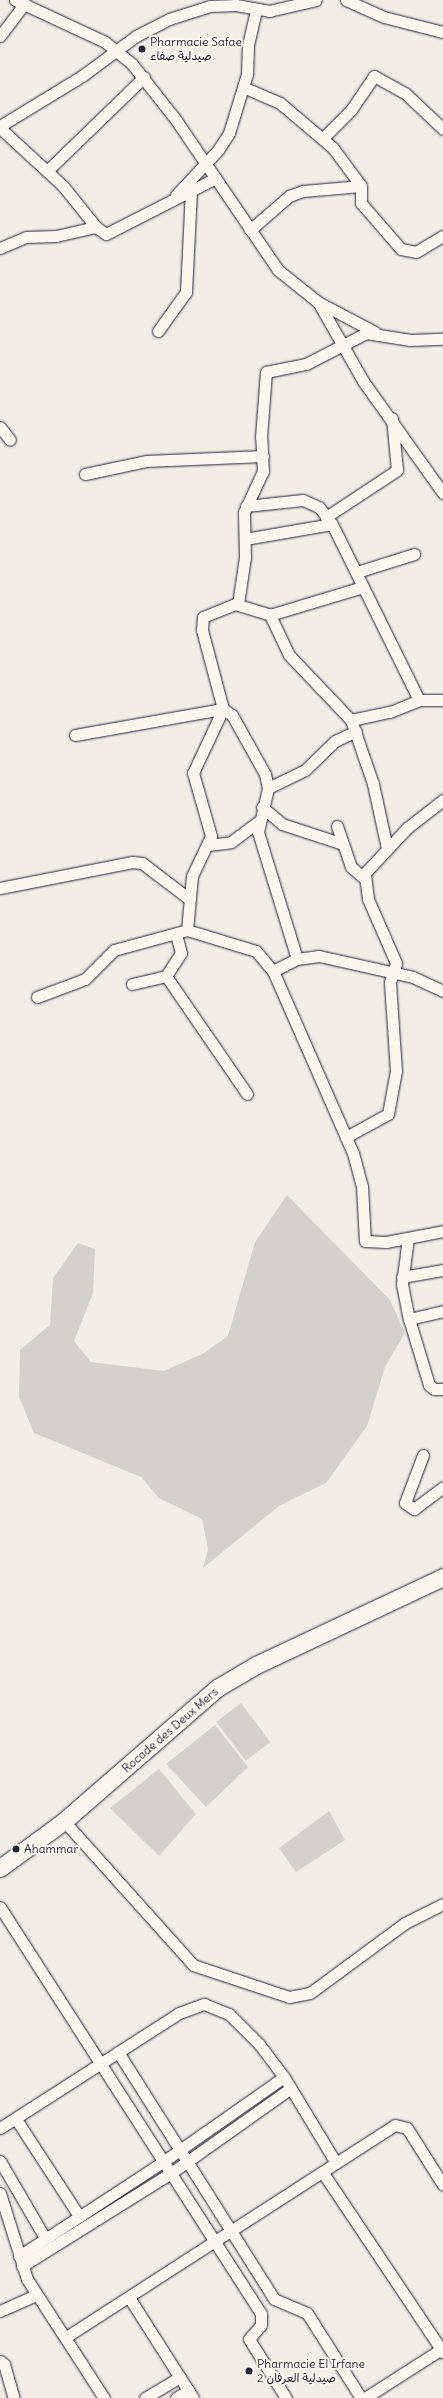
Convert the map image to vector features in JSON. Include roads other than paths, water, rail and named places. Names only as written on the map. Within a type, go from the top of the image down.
[{"type":"highway","name":"Rocade des Deux Mers","points":[[0,1868],[64,1820],[218,1688],[256,1665],[443,1576]]},
{"type":"street","points":[[216,178],[174,197],[106,234],[96,227],[47,170],[0,127],[82,76],[116,50],[153,26],[183,13],[210,6],[236,3],[256,10],[278,10],[316,0]]},
{"type":"street","points":[[346,0],[384,17],[443,32]]},
{"type":"street","points":[[0,36],[20,2],[116,50],[144,78],[203,162],[216,178],[278,270],[318,302],[376,332],[410,340],[443,339]]},
{"type":"street","points":[[174,197],[203,162],[224,142],[243,87],[256,10]]},
{"type":"street","points":[[323,138],[351,110],[374,76],[405,93],[443,129]]},
{"type":"street","points":[[47,170],[144,78]]},
{"type":"street","points":[[243,87],[280,103],[323,138],[361,186],[361,203],[401,249],[416,252],[443,236]]},
{"type":"street","points":[[250,230],[289,196],[303,191],[361,186]]},
{"type":"street","points":[[158,331],[186,292],[191,190]]},
{"type":"street","points":[[0,248],[26,237],[56,236],[96,227]]},
{"type":"street","points":[[318,302],[363,381],[392,418],[443,493]]},
{"type":"street","points":[[238,604],[245,539],[246,506],[262,477],[263,456],[261,437],[266,372],[306,364],[343,347],[361,334],[376,332]]},
{"type":"street","points":[[245,539],[329,521],[397,470],[392,418]]},
{"type":"street","points":[[0,427],[10,440]]},
{"type":"street","points":[[86,474],[146,461],[263,456]]},
{"type":"street","points":[[246,506],[303,500],[314,503],[329,521],[357,572],[419,700]]},
{"type":"street","points":[[357,572],[414,554]]},
{"type":"street","points":[[187,930],[188,898],[192,876],[208,845],[210,832],[193,773],[223,709],[201,621],[211,611],[238,604],[270,615],[363,587]]},
{"type":"street","points":[[270,615],[289,655],[351,720],[356,731],[378,804],[387,848]]},
{"type":"street","points":[[351,720],[390,712],[419,700],[443,700]]},
{"type":"street","points":[[75,735],[223,709],[232,715],[257,757],[268,788],[258,822],[297,959]]},
{"type":"street","points":[[268,788],[305,770],[335,742],[356,731]]},
{"type":"street","points":[[364,878],[370,865],[387,848],[443,800]]},
{"type":"street","points":[[262,807],[282,824],[340,843]]},
{"type":"street","points":[[208,845],[232,842],[258,822]]},
{"type":"street","points":[[337,826],[340,843],[351,868],[364,878],[375,918],[396,963],[390,982],[397,1054],[391,1108],[386,1116],[346,1137]]},
{"type":"street","points":[[0,888],[132,862],[142,864],[188,898]]},
{"type":"street","points":[[37,997],[85,979],[114,950],[187,930],[256,951],[273,971],[346,1137],[362,1186],[365,1241],[373,1244],[443,1230]]},
{"type":"street","points":[[132,984],[166,976],[181,953],[176,934]]},
{"type":"street","points":[[273,971],[297,959],[319,956],[393,971],[432,983],[443,991]]},
{"type":"street","points":[[166,976],[248,1094]]},
{"type":"street","points":[[408,1238],[402,1277],[409,1318],[429,1385],[434,1390],[443,1389]]},
{"type":"street","points":[[402,1277],[443,1270]]},
{"type":"street","points":[[409,1318],[443,1311]]},
{"type":"street","points":[[423,1455],[405,1502],[414,1509],[443,1487]]},
{"type":"street","points":[[64,1820],[193,1965],[289,1997],[310,1993],[405,1923],[443,1904]]},
{"type":"street","points":[[0,1908],[261,2314],[261,2325],[248,2339],[286,2398]]},
{"type":"street","points":[[0,2128],[179,2013],[204,2004],[229,2014],[243,2027],[284,2077],[336,2163]]},
{"type":"street","points":[[118,2052],[181,2148],[274,2299],[307,2313],[361,2398]]},
{"type":"street","points":[[20,2261],[45,2238],[164,2161],[284,2077]]},
{"type":"street","points":[[20,2261],[171,2174],[188,2160],[291,2088]]},
{"type":"street","points":[[16,2119],[79,2216]]},
{"type":"street","points":[[66,2337],[130,2298],[231,2231],[323,2173],[336,2163],[399,2124],[407,2128],[443,2185]]},
{"type":"street","points":[[0,2161],[45,2238]]},
{"type":"street","points":[[323,2173],[442,2350],[365,2398]]},
{"type":"street","points":[[0,2193],[20,2261],[36,2296],[66,2337],[104,2398]]},
{"type":"street","points":[[0,2311],[36,2296]]},
{"type":"street","points":[[130,2298],[191,2394],[176,2398]]},
{"type":"street","points":[[0,2361],[4,2364],[14,2398]]},
{"type":"street","points":[[145,2398],[180,2377]]},
{"type":"place","name":"Pharmacie Safae صيدلية صفاء","points":[[142,49]]},
{"type":"place","name":"Ahammar","points":[[16,1849]]},
{"type":"place","name":"Pharmacie El Irfane صيدلية العرفان 2","points":[[249,2371]]}]
